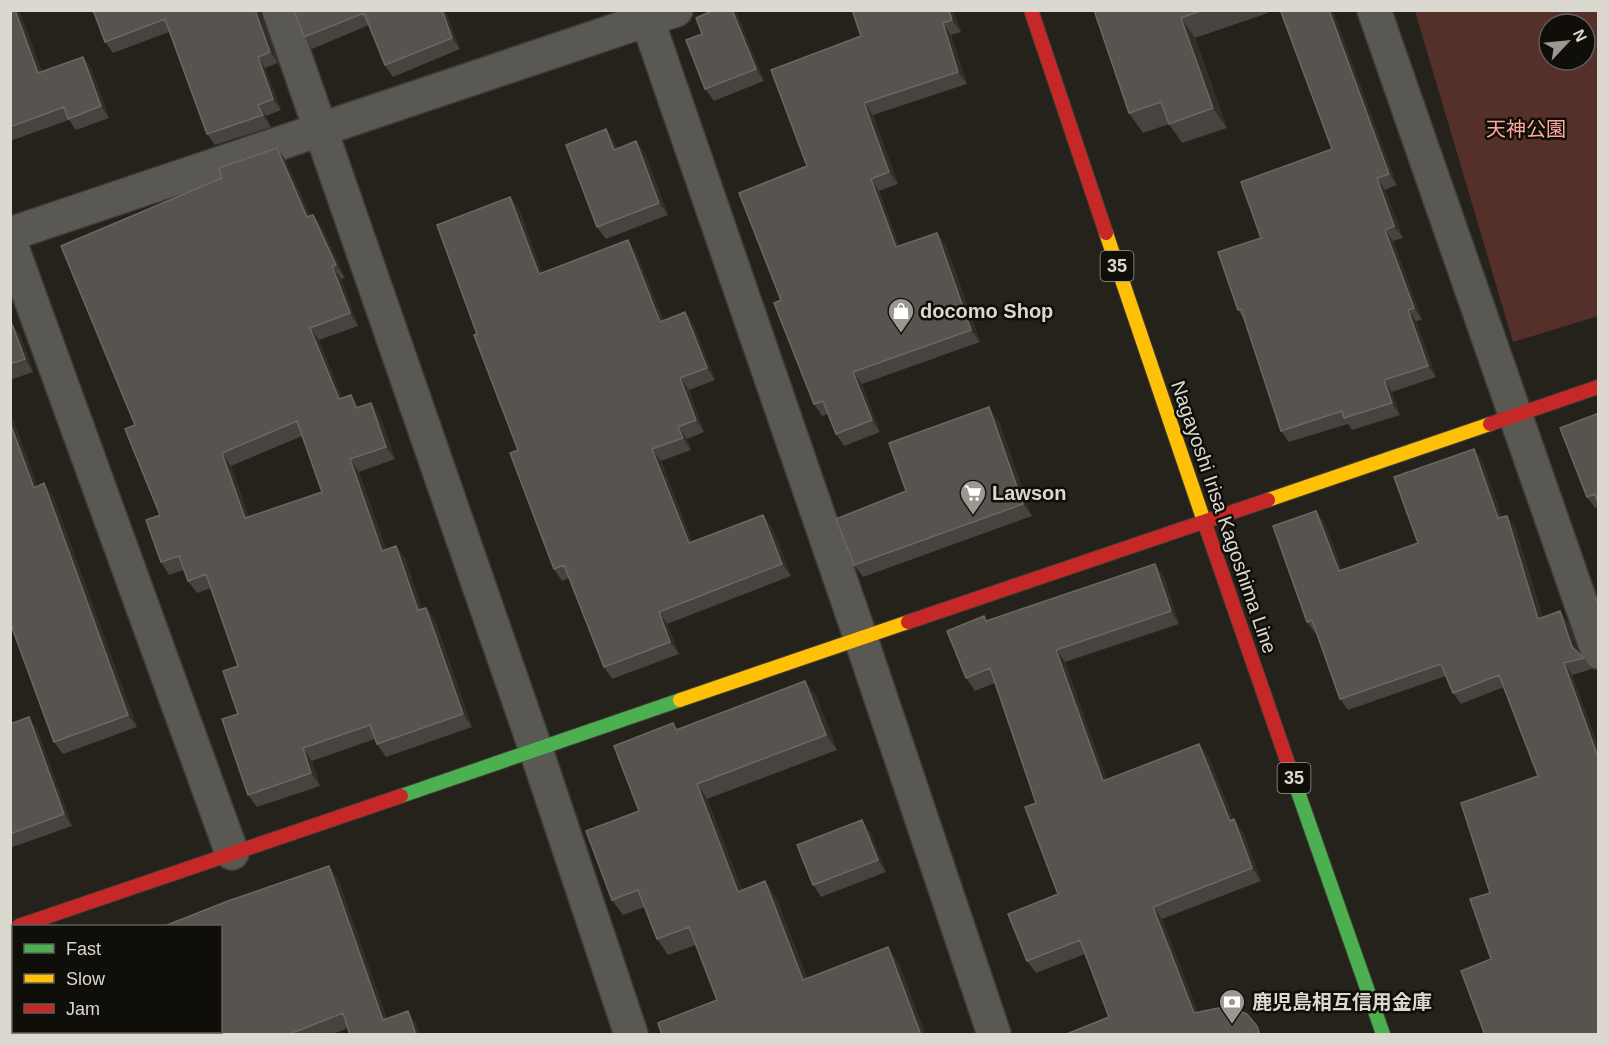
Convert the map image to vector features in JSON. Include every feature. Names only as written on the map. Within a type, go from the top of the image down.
[{"type":"street","points":[[279,10],[537,750],[631,1035]]},
{"type":"street","name":"Nagayoshi Irisa Kagoshima Line","points":[[1031,10],[1204,522],[1383,1035]]},
{"type":"street","points":[[1374,10],[1599,652]]},
{"type":"street","points":[[10,234],[321,130],[656,14],[861,639],[994,1035]]},
{"type":"street","points":[[10,242],[232,853]]},
{"type":"street","points":[[25,925],[1599,387]]},
{"type":"green space","name":"天神公園","points":[[1415,11],[1598,11],[1598,316],[1513,342]]},
{"type":"building","points":[[10,10],[15,10],[38,73],[83,57],[101,106],[68,119],[64,107],[10,127]]},
{"type":"building","points":[[93,10],[255,10],[270,52],[258,57],[273,99],[258,105],[263,115],[207,134],[165,19],[105,42]]},
{"type":"building","points":[[294,10],[442,10],[452,38],[385,65],[364,13],[304,37]]},
{"type":"building","points":[[714,10],[732,10],[756,69],[705,89],[686,40],[702,34],[696,18]]},
{"type":"building","points":[[852,10],[949,10],[952,20],[943,23],[958,72],[864,103],[889,172],[871,179],[896,247],[937,233],[971,330],[853,372],[872,420],[836,434],[823,401],[814,404],[774,303],[781,300],[739,193],[807,166],[771,70],[861,36]]},
{"type":"building","points":[[1094,10],[1203,10],[1181,18],[1213,108],[1169,124],[1161,102],[1129,113]]},
{"type":"building","points":[[1284,10],[1329,10],[1389,174],[1377,178],[1394,226],[1385,230],[1414,308],[1408,310],[1428,366],[1384,380],[1392,403],[1344,418],[1342,411],[1281,431],[1241,309],[1238,310],[1218,252],[1261,238],[1241,182],[1332,149],[1281,12]]},
{"type":"building","points":[[606,129],[614,150],[636,141],[659,203],[597,227],[566,145]]},
{"type":"building","points":[[277,148],[307,217],[313,215],[336,265],[332,266],[350,313],[310,328],[339,399],[351,395],[356,408],[371,403],[386,447],[350,459],[382,551],[396,546],[418,610],[426,608],[463,714],[377,744],[370,725],[303,748],[311,773],[248,795],[222,719],[238,714],[223,671],[238,666],[206,574],[188,581],[179,556],[161,562],[146,520],[160,515],[125,429],[135,425],[61,246],[222,178],[219,168]],"holes":[[[297,421],[322,492],[245,518],[222,453]]]},
{"type":"building","points":[[510,197],[539,274],[628,240],[660,322],[685,312],[707,368],[680,378],[696,420],[678,427],[683,438],[652,449],[689,543],[763,515],[782,564],[659,612],[670,642],[604,667],[564,565],[554,569],[510,453],[518,450],[474,335],[477,334],[437,225]]},
{"type":"building","points":[[10,324],[12,324],[25,359],[10,364]]},
{"type":"building","points":[[989,407],[1023,504],[854,565],[836,519],[906,491],[889,443]]},
{"type":"building","points":[[1599,413],[1599,506],[1595,494],[1587,497],[1560,428]]},
{"type":"building","points":[[10,423],[34,488],[44,483],[128,715],[54,742],[10,622]]},
{"type":"building","points":[[1474,449],[1498,518],[1507,516],[1538,619],[1560,611],[1572,647],[1584,658],[1564,663],[1599,760],[1599,1035],[1485,1035],[1461,971],[1491,959],[1470,899],[1490,893],[1461,803],[1538,776],[1499,675],[1453,693],[1441,664],[1340,699],[1312,620],[1307,622],[1273,526],[1316,511],[1339,571],[1418,543],[1394,477]]},
{"type":"building","points":[[1155,564],[1171,611],[1056,650],[1103,781],[1199,744],[1230,821],[1234,819],[1252,868],[1153,907],[1194,1013],[1228,1006],[1247,1014],[1257,1026],[1260,1035],[1064,1035],[1109,1017],[1080,940],[1027,961],[1008,914],[1058,894],[1025,807],[1036,803],[990,668],[966,678],[947,631],[984,616],[986,621]]},
{"type":"building","points":[[805,681],[826,735],[697,784],[738,892],[765,881],[803,980],[888,947],[921,1035],[662,1035],[658,1023],[717,1000],[689,927],[657,939],[638,890],[612,900],[586,831],[639,811],[614,746],[673,723],[676,730]]},
{"type":"building","points":[[29,717],[64,814],[10,834],[10,724]]},
{"type":"building","points":[[862,820],[878,860],[813,885],[797,845]]},
{"type":"building","points":[[329,866],[383,1020],[408,1011],[416,1035],[350,1035],[343,1013],[287,1035],[126,1035],[125,1033],[222,1033],[222,925],[167,925]]},
{"type":"traffic: fast","points":[[401,796],[680,700]]},
{"type":"traffic: fast","points":[[1291,772],[1383,1034]]},
{"type":"traffic: slow","points":[[1106,233],[1205,524]]},
{"type":"traffic: slow","points":[[1268,500],[1490,424]]},
{"type":"traffic: slow","points":[[680,700],[908,622]]},
{"type":"traffic: jam","points":[[1031,10],[1106,233]]},
{"type":"traffic: jam","points":[[1490,424],[1598,387]]},
{"type":"traffic: jam","points":[[908,622],[1268,500]]},
{"type":"traffic: jam","points":[[1205,524],[1291,772]]},
{"type":"traffic: jam","points":[[22,925],[401,796]]},
{"type":"place","name":"docomo Shop","points":[[901,334]]},
{"type":"place","name":"Lawson","points":[[973,516]]},
{"type":"place","name":"鹿児島相互信用金庫","points":[[1232,1025]]}]
